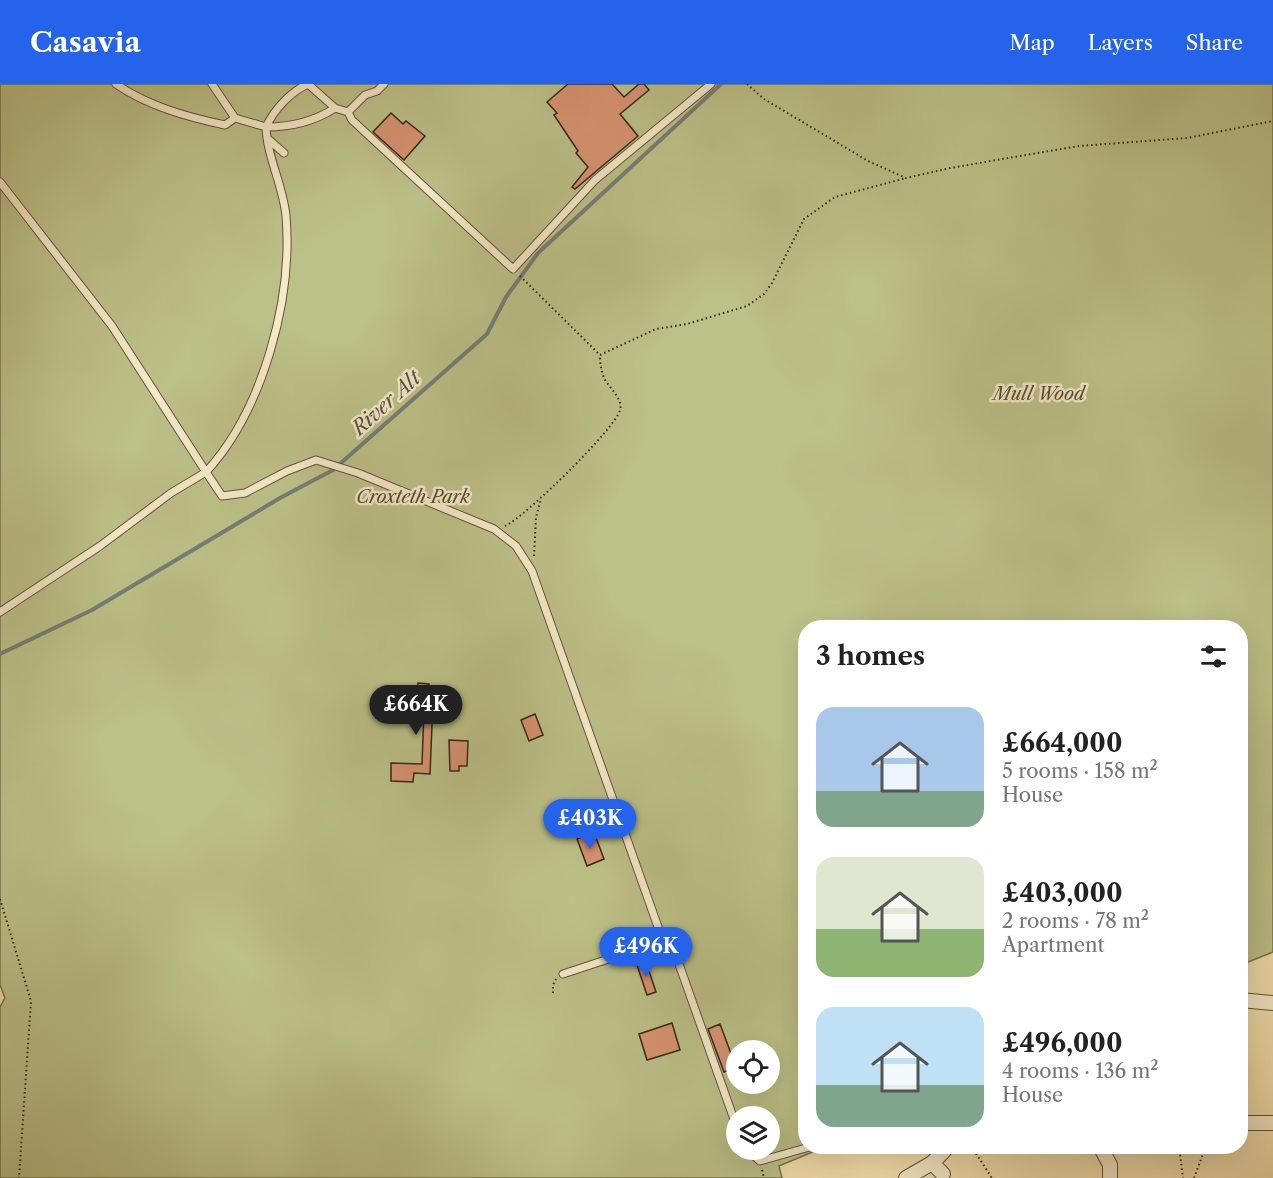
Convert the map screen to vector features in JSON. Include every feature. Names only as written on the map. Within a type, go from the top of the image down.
[{"type":"street","points":[[1248,1001],[1273,1003]]},
{"type":"street","points":[[1248,1123],[1273,1123]]},
{"type":"street","points":[[906,1178],[932,1163],[941,1154]]},
{"type":"street","points":[[1104,1154],[1110,1165],[1110,1178]]},
{"type":"street","points":[[932,1163],[943,1174]]},
{"type":"lane","points":[[116,84],[163,108],[201,120],[225,125],[235,118]]},
{"type":"lane","points":[[212,84],[235,118],[266,127],[308,121],[335,108]]},
{"type":"lane","points":[[0,612],[100,546],[171,493],[206,472],[233,440],[253,397],[268,356],[286,274],[286,215],[277,173],[268,149],[266,127],[274,111],[302,87],[308,84],[335,108],[348,112],[352,120],[513,269],[595,180],[711,84]]},
{"type":"lane","points":[[348,112],[364,95],[376,91],[384,84]]},
{"type":"lane","points":[[268,139],[284,153]]},
{"type":"lane","points":[[0,182],[98,307],[222,496],[245,493],[287,471],[316,460],[495,529],[516,546],[532,571],[663,941],[674,950],[729,1106]]},
{"type":"lane","points":[[562,974],[663,941]]},
{"type":"lane","points":[[780,1155],[798,1150]]},
{"type":"path","points":[[747,84],[764,99],[868,161],[906,178]]},
{"type":"path","points":[[600,355],[656,329],[687,324],[747,306],[764,294],[772,283],[804,219],[835,197],[950,168],[1079,146],[1187,138],[1273,121]]},
{"type":"path","points":[[495,529],[520,517],[541,499],[609,428],[620,411],[620,401],[605,380],[600,355],[518,274]]},
{"type":"path","points":[[532,571],[536,517],[541,499]]},
{"type":"path","points":[[0,899],[31,1000],[20,1178]]},
{"type":"path","points":[[553,993],[557,977],[562,974]]},
{"type":"path","points":[[976,1154],[992,1178]]},
{"type":"path","points":[[1180,1154],[1183,1178]]},
{"type":"path","points":[[1194,1178],[1203,1154]]},
{"type":"green space","name":"Croxteth Park","points":[[0,84],[1273,84],[1273,952],[1248,962],[1248,620],[798,620],[798,1154],[808,1154],[779,1166],[782,1178],[0,1178],[0,1007],[5,998],[0,985]]},
{"type":"building","points":[[568,84],[612,84],[624,97],[639,84],[644,84],[649,90],[620,114],[638,136],[575,189],[572,187],[588,167],[576,153],[578,151],[554,115],[557,113],[547,102]]},
{"type":"building","points":[[391,113],[403,124],[406,121],[425,136],[404,160],[373,132]]},
{"type":"building","points":[[418,683],[429,684],[428,701],[433,701],[430,774],[414,773],[413,782],[391,781],[391,763],[422,764],[424,709],[388,708],[387,699],[417,700]]},
{"type":"building","points":[[535,714],[543,735],[529,741],[521,720]]},
{"type":"building","points":[[449,740],[468,741],[467,766],[459,766],[459,771],[450,771]]},
{"type":"building","points":[[586,835],[587,838],[595,835],[604,859],[587,866],[577,839]]},
{"type":"building","points":[[646,962],[656,992],[647,995],[637,965]]},
{"type":"building","points":[[672,1023],[680,1050],[647,1060],[639,1034]]},
{"type":"building","points":[[720,1024],[726,1040],[726,1071],[724,1072],[708,1029]]},
{"type":"waterway","name":"River Alt","points":[[0,654],[92,610],[280,498],[333,470],[487,334],[506,297],[538,253],[721,84]]},
{"type":"park label","name":"Mull Wood","points":[[1039,394]]}]
